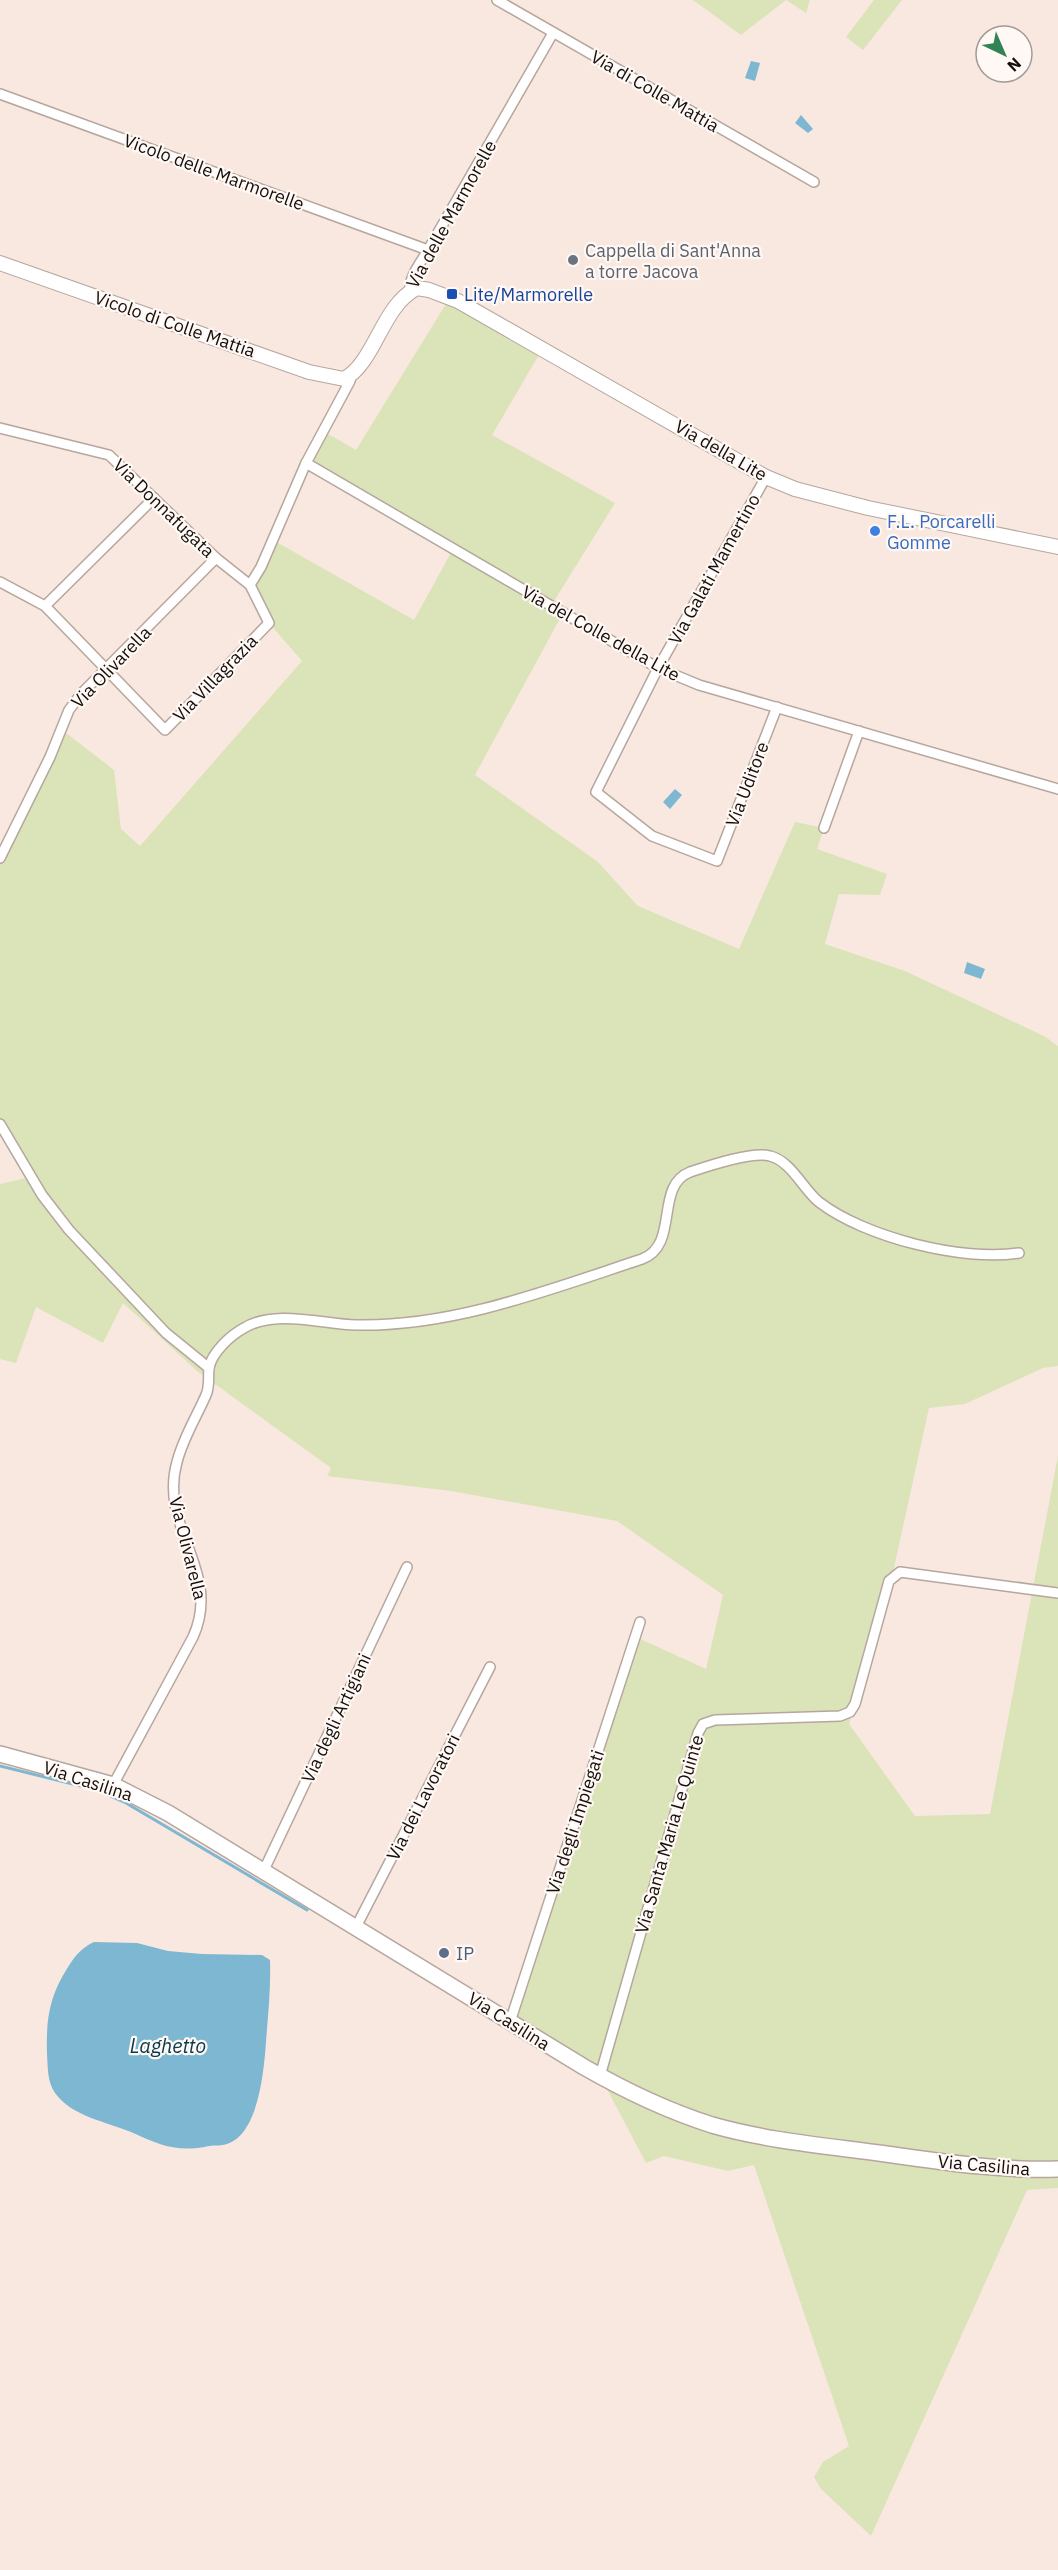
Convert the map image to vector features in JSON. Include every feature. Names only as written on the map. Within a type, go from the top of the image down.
[{"type":"main road","name":"Via Casilina","points":[[0,1754],[113,1785],[168,1813],[600,2076],[689,2116],[739,2131],[978,2167],[1019,2170],[1058,2169]]},
{"type":"street","name":"Via di Colle Mattia","points":[[496,0],[814,182]]},
{"type":"street","name":"Via delle Marmorelle","points":[[250,585],[261,567],[306,464],[351,376],[394,310],[410,292],[413,277],[553,33]]},
{"type":"street","name":"Vicolo delle Marmorelle","points":[[0,94],[428,250]]},
{"type":"street","name":"Vicolo di Colle Mattia","points":[[0,263],[309,372],[344,379],[351,376]]},
{"type":"street","name":"Via della Lite","points":[[410,292],[422,288],[458,301],[766,477],[795,489],[868,508],[1058,547]]},
{"type":"street","name":"Via Donnafugata","points":[[0,429],[108,455],[216,558],[250,585]]},
{"type":"street","name":"Via del Colle della Lite","points":[[306,464],[658,668],[699,686],[1058,789]]},
{"type":"street","name":"Via Galati Mamertino","points":[[717,861],[652,836],[596,792],[658,668],[766,477]]},
{"type":"street","points":[[45,606],[154,498]]},
{"type":"street","name":"Via Olivarella","points":[[0,858],[50,757],[69,710],[81,694],[216,558]]},
{"type":"street","points":[[0,582],[45,606],[106,671]]},
{"type":"street","name":"Via Villagrazia","points":[[106,671],[165,730],[269,623],[250,585]]},
{"type":"street","name":"Via Uditore","points":[[717,861],[777,707]]},
{"type":"street","points":[[824,828],[859,731]]},
{"type":"street","points":[[0,1124],[42,1195],[69,1230],[166,1333],[209,1368],[227,1341],[240,1330],[256,1322],[277,1320],[365,1324],[436,1317],[528,1296],[646,1257],[660,1244],[672,1191],[681,1178],[693,1172],[756,1155],[770,1156],[780,1160],[819,1201],[841,1215],[875,1230],[917,1244],[955,1252],[982,1256],[1018,1253]]},
{"type":"street","name":"Via Olivarella","points":[[113,1785],[193,1637],[201,1616],[202,1590],[176,1510],[173,1482],[184,1440],[207,1390],[209,1368]]},
{"type":"street","name":"Via degli Artigiani","points":[[264,1870],[407,1567]]},
{"type":"street","name":"Via Santa Maria Le Quinte","points":[[600,2076],[698,1733],[703,1724],[715,1720],[840,1716],[850,1712],[855,1704],[889,1581],[900,1572],[1058,1593]]},
{"type":"street","name":"Via degli Impiegati","points":[[510,2022],[640,1622]]},
{"type":"street","name":"Via dei Lavoratori","points":[[356,1927],[490,1667]]},
{"type":"green space","points":[[693,0],[786,0],[741,35]]},
{"type":"green space","points":[[786,0],[810,0],[806,13]]},
{"type":"green space","points":[[874,0],[902,0],[863,50],[846,37]]},
{"type":"green space","points":[[452,294],[543,348],[492,435],[615,503],[551,606],[563,613],[475,775],[598,862],[638,906],[739,949],[795,822],[824,828],[817,849],[887,874],[880,895],[839,894],[825,944],[905,971],[1044,1036],[1058,1046],[1058,1366],[1043,1368],[965,1404],[929,1408],[892,1577],[849,1724],[915,1816],[990,1814],[1058,1456],[1058,2188],[1027,2190],[871,2536],[821,2489],[814,2477],[823,2462],[849,2446],[754,2165],[728,2171],[664,2156],[646,2163],[600,2076],[514,2015],[636,1637],[706,1669],[723,1595],[617,1521],[451,1491],[327,1476],[331,1468],[197,1371],[123,1303],[103,1343],[36,1307],[16,1363],[0,1359],[0,1184],[26,1178],[0,1131],[0,858],[61,729],[114,770],[121,829],[140,846],[302,661],[269,623],[250,585],[273,540],[414,620],[453,549],[306,463],[323,431],[356,450]]},
{"type":"water","points":[[751,61],[760,63],[755,81],[745,78]]},
{"type":"water","points":[[801,115],[813,129],[808,133],[795,123]]},
{"type":"water","points":[[675,789],[682,795],[670,809],[663,802]]},
{"type":"water","points":[[967,962],[985,969],[981,979],[964,973]]},
{"type":"water","name":"Laghetto","points":[[94,1942],[137,1943],[168,1951],[202,1954],[262,1955],[270,1960],[265,2054],[261,2084],[253,2114],[238,2138],[223,2145],[187,2149],[169,2147],[80,2113],[62,2101],[55,2093],[49,2079],[48,2064],[47,2030],[50,2009],[57,1988],[71,1963],[82,1950]]},
{"type":"waterway","points":[[0,1766],[89,1788]]},
{"type":"waterway","points":[[108,1795],[126,1803],[307,1910]]},
{"type":"place","name":"Cappella di Sant'Anna a torre Jacova","points":[[573,260]]},
{"type":"place","name":"Lite/Marmorelle","points":[[452,294]]},
{"type":"place","name":"F.L. Porcarelli Gomme","points":[[875,531]]},
{"type":"place","name":"IP","points":[[444,1953]]}]
